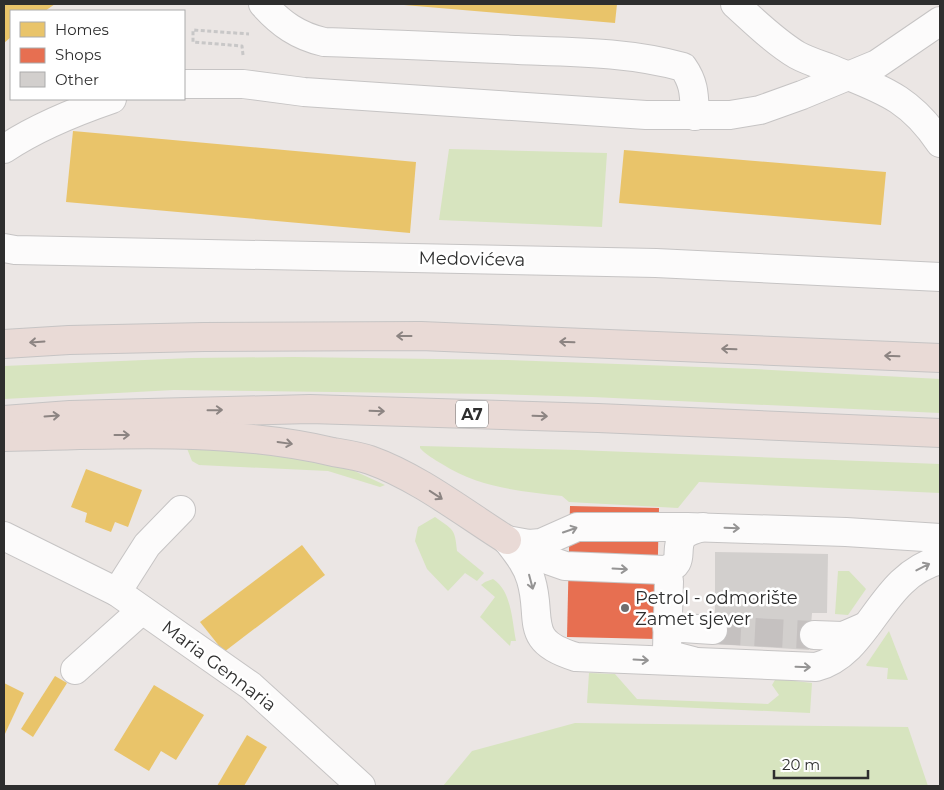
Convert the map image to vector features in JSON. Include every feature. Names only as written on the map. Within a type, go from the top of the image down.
[{"type":"highway","points":[[4,344],[204,336],[421,336],[940,358]]},
{"type":"highway","name":"A7","points":[[4,420],[80,414],[310,409],[588,418],[940,433]]},
{"type":"highway","points":[[4,438],[91,436],[243,437],[308,446],[369,460],[408,477],[507,540]]},
{"type":"highway","points":[[4,442],[91,436]]},
{"type":"street","points":[[264,4],[294,32],[324,42],[544,50],[640,57],[672,64],[683,67],[690,77],[693,87],[695,116]]},
{"type":"street","points":[[735,4],[767,34],[798,56],[884,90],[906,104],[937,132]]},
{"type":"street","points":[[185,84],[243,84],[304,92],[646,115],[730,115],[760,110],[877,64],[940,21]]},
{"type":"street","points":[[4,149],[20,138],[58,119],[109,100]]},
{"type":"street","name":"Medovićeva","points":[[4,248],[15,250],[656,263],[940,276]]},
{"type":"street","points":[[117,592],[147,545],[181,510]]},
{"type":"street","points":[[507,540],[529,544],[541,543],[578,527],[703,527],[846,532],[940,538]]},
{"type":"street","points":[[507,540],[565,566],[666,570],[674,566],[680,556],[680,545],[683,536],[703,527]]},
{"type":"street","name":"Maria Gennaria","points":[[4,536],[117,592],[251,686],[361,786]]},
{"type":"street","points":[[507,540],[520,556],[532,581],[536,625],[541,636],[548,645],[562,653],[576,657],[816,667],[832,662],[848,649],[901,582],[916,570],[940,560]]},
{"type":"street","points":[[659,570],[665,572],[669,581],[666,646],[668,652],[674,656],[698,662]]},
{"type":"street","points":[[75,670],[142,610]]},
{"type":"street","points":[[814,635],[843,636],[866,626]]},
{"type":"street","points":[[667,627],[712,630]]},
{"type":"path","points":[[234,33],[194,30],[193,42],[242,46],[243,59]]},
{"type":"green space","points":[[449,149],[607,153],[602,227],[439,220]]},
{"type":"green space","points":[[294,357],[507,360],[755,369],[940,379],[940,413],[491,394],[174,390],[4,399],[4,366],[191,358]]},
{"type":"green space","points":[[186,446],[284,455],[348,468],[385,485],[380,487],[328,471],[199,465],[192,461]]},
{"type":"green space","points":[[420,446],[940,464],[940,493],[699,482],[678,508],[569,502],[562,496],[500,487],[471,478],[433,459]]},
{"type":"green space","points":[[435,517],[452,530],[457,551],[484,573],[477,581],[465,573],[448,591],[427,569],[415,541],[418,527]]},
{"type":"green space","points":[[838,571],[849,571],[866,589],[848,615],[835,614]]},
{"type":"green space","points":[[493,579],[499,584],[508,599],[516,641],[511,641],[510,646],[480,617],[495,597],[481,585]]},
{"type":"green space","points":[[889,631],[908,680],[887,679],[888,668],[866,665]]},
{"type":"green space","points":[[589,673],[615,674],[637,699],[768,704],[779,695],[772,685],[775,680],[812,683],[810,713],[587,703]]},
{"type":"green space","points":[[575,723],[908,727],[928,786],[443,786],[472,751]]},
{"type":"building: Homes","points":[[4,4],[55,4],[46,10],[10,10],[10,38],[4,43]]},
{"type":"building: Homes","points":[[404,4],[617,4],[615,23]]},
{"type":"building: Homes","points":[[73,131],[416,162],[410,233],[66,202]]},
{"type":"building: Homes","points":[[624,150],[886,172],[881,225],[619,203]]},
{"type":"building: Homes","points":[[86,469],[142,490],[128,527],[115,522],[111,532],[85,522],[87,513],[71,507]]},
{"type":"building: Homes","points":[[302,545],[325,575],[224,652],[200,622]]},
{"type":"building: Homes","points":[[55,676],[67,683],[33,737],[21,729]]},
{"type":"building: Homes","points":[[4,683],[24,693],[4,736]]},
{"type":"building: Homes","points":[[154,685],[204,715],[176,760],[161,751],[149,771],[114,750]]},
{"type":"building: Homes","points":[[247,735],[267,747],[244,786],[217,786]]},
{"type":"building: Shops","points":[[570,506],[659,508],[656,639],[567,637]]},
{"type":"building: Other","points":[[715,552],[828,554],[827,613],[812,613],[809,650],[715,644]]},
{"type":"tunnel","points":[[713,630],[814,635]]},
{"type":"place","name":"Petrol - odmorište Zamet sjever","points":[[625,608]]}]
